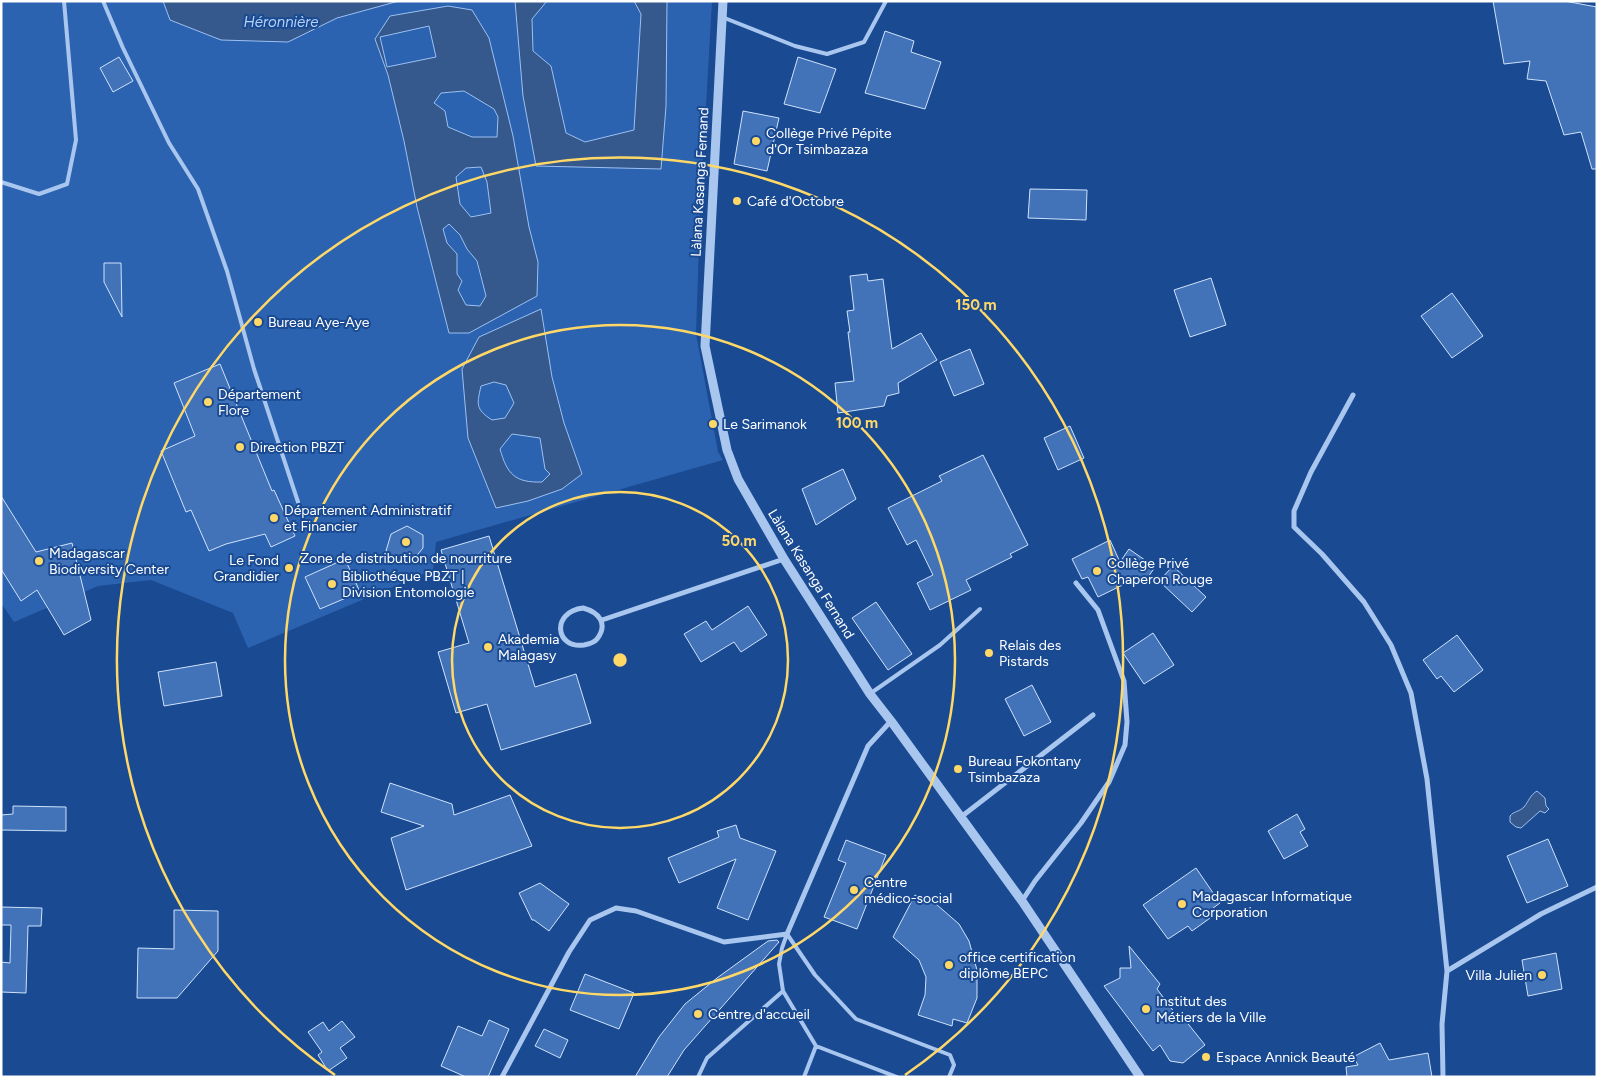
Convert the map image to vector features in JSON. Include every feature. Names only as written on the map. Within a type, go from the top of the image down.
[{"type":"street","name":"Làlana Kasanga Fernand","points":[[723,1],[705,346],[727,450],[738,479],[784,559],[870,694],[892,721],[1022,901],[1140,1077]]},
{"type":"street","points":[[1353,395],[1311,472],[1294,511],[1294,527],[1322,554],[1364,602],[1392,645],[1411,693],[1427,779],[1447,971],[1442,1024],[1442,1077]]},
{"type":"street","points":[[602,620],[784,559]]},
{"type":"street","points":[[1022,901],[1035,881],[1081,823],[1109,782],[1125,745],[1127,722],[1124,681],[1098,610],[1076,583]]},
{"type":"street","points":[[583,608],[592,610],[602,620],[601,632],[592,643],[576,646],[563,637],[560,625],[567,613],[573,609],[583,608]]},
{"type":"street","points":[[961,818],[1093,715]]},
{"type":"street","points":[[502,1077],[569,952],[590,920],[616,908],[636,910],[724,942],[787,934],[868,746],[892,721]]},
{"type":"street","points":[[1447,971],[1541,914],[1597,887]]},
{"type":"lane","points":[[1,182],[39,194],[67,184],[76,140],[64,1]]},
{"type":"lane","points":[[103,1],[123,48],[169,143],[198,189],[226,271],[254,368],[298,502]]},
{"type":"lane","points":[[722,17],[795,46],[826,54],[864,42],[886,1]]},
{"type":"lane","points":[[870,694],[940,645],[980,609]]},
{"type":"lane","points":[[787,934],[782,948],[780,964],[783,991],[816,1046],[897,1077]]},
{"type":"lane","points":[[787,934],[815,975],[856,1019],[950,1055],[954,1065],[949,1077]]},
{"type":"lane","points":[[698,1077],[707,1058],[783,991]]},
{"type":"lane","points":[[804,1077],[816,1046]]},
{"type":"shaded area","points":[[1,1],[712,1],[700,213],[696,334],[718,452],[723,460],[436,542],[433,570],[248,648],[233,613],[151,580],[98,586],[14,622],[1,603]]},
{"type":"water","name":"Héronnière","points":[[163,1],[399,1],[337,18],[288,42],[221,40],[170,20]]},
{"type":"water","points":[[515,1],[547,1],[532,19],[533,51],[551,66],[566,133],[585,142],[634,130],[641,14],[634,1],[667,1],[666,106],[661,169],[536,166],[523,96]]},
{"type":"water","points":[[448,6],[472,10],[489,38],[513,136],[529,227],[538,262],[537,296],[469,333],[449,333],[417,207],[388,75],[375,39],[390,16]],"holes":[[[429,26],[436,57],[387,67],[380,37]],[[464,91],[494,109],[498,117],[497,137],[472,137],[448,127],[445,111],[434,103],[441,93]],[[481,167],[487,182],[491,213],[471,217],[460,204],[456,177],[466,168]],[[449,224],[460,235],[467,249],[477,261],[486,296],[480,306],[466,305],[458,290],[462,281],[457,274],[457,254],[447,243],[443,229]]]},
{"type":"water","points":[[541,309],[552,377],[564,423],[582,474],[562,489],[528,501],[496,508],[468,438],[462,369],[479,337]],"holes":[[[494,382],[506,385],[514,403],[505,418],[492,420],[483,413],[478,402],[481,386]],[[512,434],[540,438],[545,469],[550,474],[542,482],[525,481],[509,471],[500,449]]]},
{"type":"water","points":[[1537,791],[1545,798],[1546,806],[1549,809],[1545,813],[1540,811],[1521,828],[1516,827],[1510,822],[1510,816],[1524,807],[1531,796]]},
{"type":"building","points":[[1493,1],[1564,1],[1597,7],[1597,169],[1592,169],[1581,132],[1564,135],[1546,81],[1527,79],[1530,61],[1504,64]]},
{"type":"building","points":[[885,31],[914,41],[911,52],[941,62],[925,109],[865,93]]},
{"type":"building","points":[[119,57],[133,81],[113,92],[100,68]]},
{"type":"building","points":[[798,57],[836,69],[820,113],[784,104]]},
{"type":"building","name":"Collège Privé Pépite d'Or Tsimbazaza","points":[[743,111],[779,118],[767,171],[734,164]]},
{"type":"building","points":[[1030,189],[1087,190],[1086,220],[1028,218]]},
{"type":"building","points":[[104,263],[121,263],[122,317],[104,282]]},
{"type":"building","points":[[867,274],[868,281],[883,279],[892,349],[921,333],[937,360],[898,383],[899,393],[887,396],[884,406],[838,413],[835,383],[854,381],[847,311],[854,310],[850,276]]},
{"type":"building","points":[[1211,278],[1226,325],[1190,337],[1174,290]]},
{"type":"building","points":[[1452,293],[1483,336],[1452,358],[1421,316]]},
{"type":"building","points":[[970,349],[984,384],[954,396],[940,362]]},
{"type":"building","points":[[220,364],[272,491],[274,490],[295,536],[271,547],[265,534],[226,544],[209,551],[191,510],[186,512],[161,451],[195,436],[174,383]]},
{"type":"building","points":[[1070,426],[1084,458],[1058,470],[1044,438]]},
{"type":"building","points":[[983,455],[1028,545],[1010,554],[1012,557],[966,580],[971,590],[930,610],[917,583],[933,575],[916,540],[907,545],[888,508],[942,481],[939,476]]},
{"type":"building","points":[[843,469],[856,499],[816,525],[802,489]]},
{"type":"building","name":"Madagascar Biodiversity Center","points":[[1,496],[36,552],[72,543],[91,620],[64,635],[37,590],[21,601],[1,569]]},
{"type":"building","name":"Zone de distribution de nourriture","points":[[407,526],[423,535],[423,548],[413,560],[396,560],[386,551],[391,534]]},
{"type":"building","name":"Akademia Malagasy","points":[[489,536],[535,687],[576,674],[591,723],[501,750],[487,704],[456,713],[438,652],[469,643],[441,550]]},
{"type":"building","name":"Collège Privé Chaperon Rouge","points":[[1110,540],[1120,562],[1129,549],[1155,567],[1144,583],[1137,578],[1098,597],[1088,577],[1082,579],[1072,559]]},
{"type":"building","name":"Bibliothéque PBZT | Division Entomologie","points":[[345,559],[360,592],[320,609],[305,577]]},
{"type":"building","name":"Collège Privé Chaperon Rouge","points":[[1173,566],[1206,597],[1192,612],[1159,581]]},
{"type":"building","points":[[876,602],[912,654],[888,670],[852,618]]},
{"type":"building","points":[[748,606],[767,635],[741,652],[734,642],[701,662],[684,634],[706,621],[712,630]]},
{"type":"building","points":[[1153,633],[1174,665],[1144,684],[1123,653]]},
{"type":"building","points":[[1457,635],[1483,670],[1454,692],[1441,676],[1437,679],[1423,660]]},
{"type":"building","points":[[216,662],[222,696],[164,706],[158,672]]},
{"type":"building","points":[[1032,685],[1051,722],[1024,736],[1005,699]]},
{"type":"building","points":[[390,783],[452,804],[454,815],[510,795],[532,846],[406,890],[391,838],[424,826],[381,812]]},
{"type":"building","points":[[13,806],[66,807],[66,831],[1,830],[1,815],[13,814]]},
{"type":"building","points":[[1297,814],[1305,829],[1300,832],[1308,846],[1284,859],[1268,831]]},
{"type":"building","points":[[736,825],[740,838],[776,851],[748,920],[717,908],[736,859],[679,883],[668,858],[719,837],[717,831]]},
{"type":"building","points":[[1548,839],[1568,886],[1527,903],[1507,856]]},
{"type":"building","name":"Centre médico-social","points":[[846,840],[886,855],[857,929],[824,917],[846,863],[838,860]]},
{"type":"building","name":"Madagascar Informatique Corporation","points":[[1196,868],[1220,903],[1209,911],[1213,916],[1192,931],[1188,926],[1168,939],[1143,905]]},
{"type":"building","points":[[540,883],[569,904],[549,931],[532,920],[519,893]]},
{"type":"building","name":"office certification diplôme BEPC","points":[[915,895],[936,904],[959,924],[969,941],[977,970],[977,998],[967,1023],[953,1019],[952,1026],[918,1015],[925,995],[926,977],[919,960],[893,937]]},
{"type":"building","points":[[1,907],[42,908],[41,926],[28,926],[26,993],[1,992],[1,962],[10,963],[11,925],[1,925]]},
{"type":"building","points":[[174,910],[218,911],[218,951],[177,998],[137,998],[138,948],[174,949]]},
{"type":"building","name":"Centre d'accueil","points":[[777,940],[779,942],[684,1050],[667,1077],[635,1077],[659,1037],[685,1004],[768,941]]},
{"type":"building","name":"Institut des Métiers de la Ville","points":[[1129,946],[1160,984],[1157,989],[1181,1021],[1185,1020],[1205,1045],[1183,1063],[1170,1061],[1160,1045],[1153,1051],[1104,986],[1120,978],[1120,968],[1131,968]]},
{"type":"building","name":"Villa Julien","points":[[1556,953],[1562,989],[1528,996],[1522,960]]},
{"type":"building","points":[[585,974],[634,993],[619,1029],[570,1010]]},
{"type":"building","points":[[489,1020],[509,1029],[488,1077],[466,1077],[441,1066],[458,1026],[482,1036]]},
{"type":"building","points":[[342,1021],[355,1037],[340,1048],[347,1058],[328,1071],[318,1055],[322,1052],[308,1032],[323,1022],[329,1031]]},
{"type":"building","points":[[544,1029],[568,1040],[560,1058],[535,1046]]},
{"type":"building","points":[[1380,1043],[1389,1060],[1428,1053],[1432,1077],[1347,1077],[1346,1067],[1358,1065],[1353,1057]]},
{"type":"place","name":"Collège Privé Pépite d'Or Tsimbazaza","points":[[756,141]]},
{"type":"place","name":"Café d'Octobre","points":[[737,201]]},
{"type":"place","name":"Bureau Aye-Aye","points":[[258,322]]},
{"type":"place","name":"Département Flore","points":[[208,402]]},
{"type":"place","name":"Le Sarimanok","points":[[713,424]]},
{"type":"place","name":"Direction PBZT","points":[[240,447]]},
{"type":"place","name":"Département Administratif et Financier","points":[[274,518]]},
{"type":"place","name":"Zone de distribution de nourriture","points":[[406,542]]},
{"type":"place","name":"Madagascar Biodiversity Center","points":[[39,561]]},
{"type":"place","name":"Le Fond Grandidier","points":[[289,568]]},
{"type":"place","name":"Collège Privé Chaperon Rouge","points":[[1097,571]]},
{"type":"place","name":"Bibliothéque PBZT | Division Entomologie","points":[[332,584]]},
{"type":"place","name":"Akademia Malagasy","points":[[488,647]]},
{"type":"place","name":"Relais des Pistards","points":[[989,653]]},
{"type":"place","name":"Bureau Fokontany Tsimbazaza","points":[[958,769]]},
{"type":"place","name":"Centre médico-social","points":[[854,890]]},
{"type":"place","name":"Madagascar Informatique Corporation","points":[[1182,904]]},
{"type":"place","name":"office certification diplôme BEPC","points":[[949,965]]},
{"type":"place","name":"Villa Julien","points":[[1542,975]]},
{"type":"place","name":"Institut des Métiers de la Ville","points":[[1146,1009]]},
{"type":"place","name":"Centre d'accueil","points":[[698,1014]]},
{"type":"place","name":"Espace Annick Beauté","points":[[1206,1057]]}]
